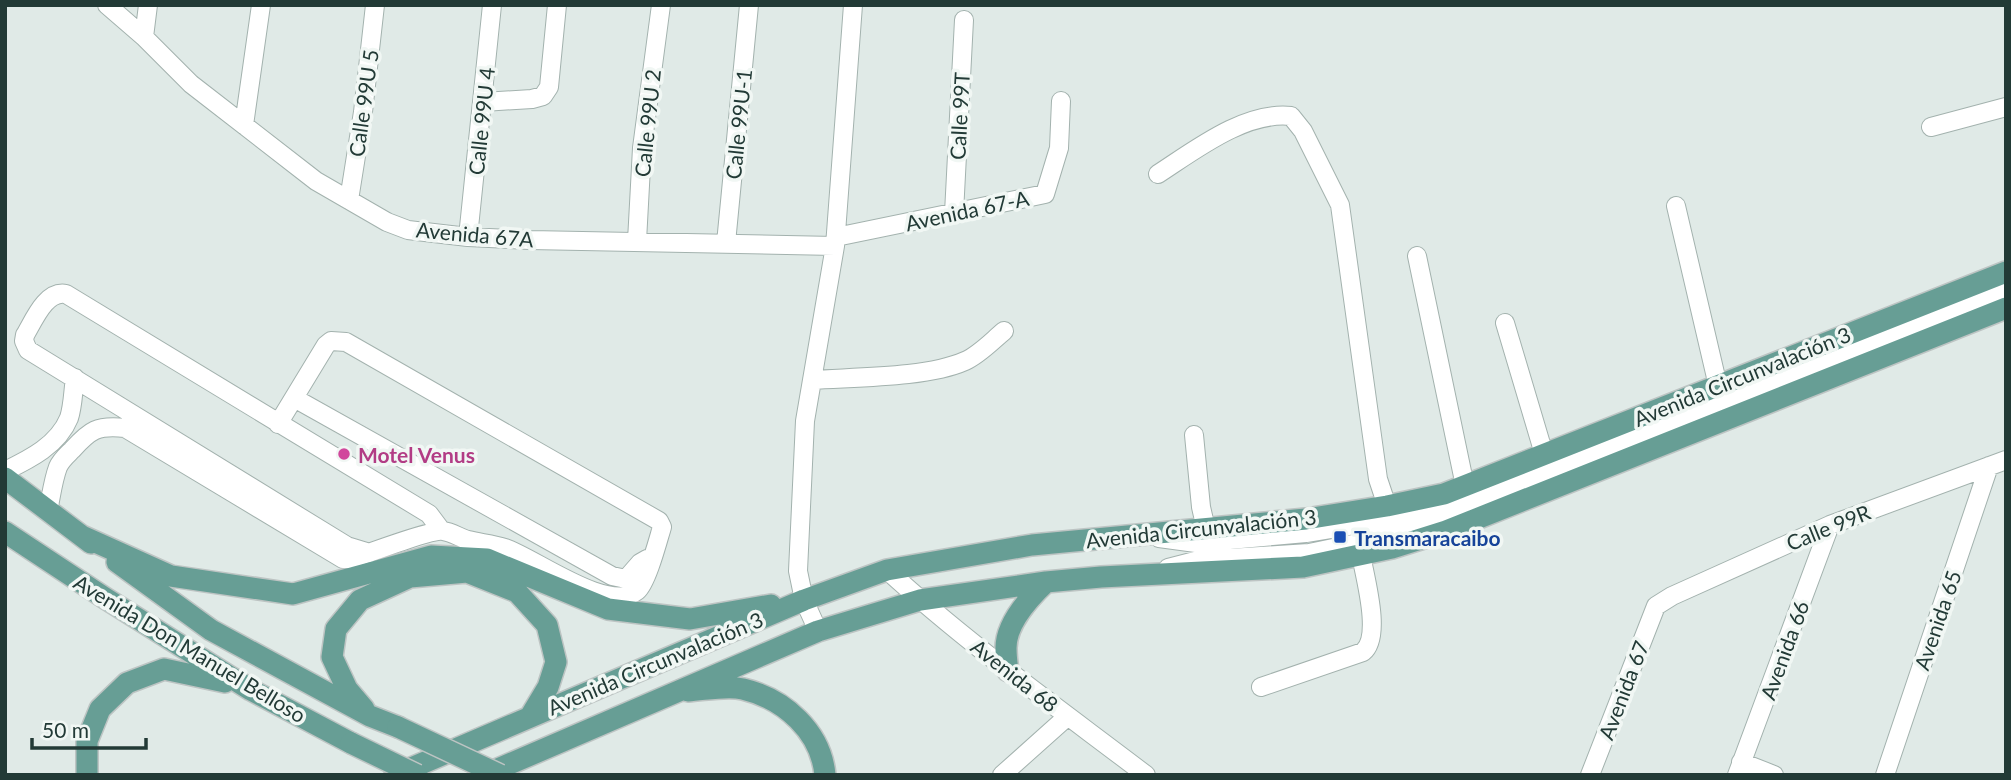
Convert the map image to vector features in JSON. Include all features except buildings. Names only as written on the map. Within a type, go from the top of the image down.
[{"type":"main road","name":"Avenida Circunvalación 3","points":[[395,775],[804,600],[887,570],[1032,545],[1306,519],[1444,494],[2006,272]]},
{"type":"main road","name":"Avenida Circunvalación 3","points":[[484,775],[818,631],[920,600],[1046,582],[1303,567],[1392,548],[1446,531],[2006,308]]},
{"type":"main road","name":"Avenida Don Manuel Belloso","points":[[5,478],[211,630],[370,716],[500,775]]},
{"type":"main road","name":"Avenida Don Manuel Belloso","points":[[5,532],[251,690],[417,775]]},
{"type":"main road","points":[[82,536],[171,576],[293,594],[431,556],[487,559],[608,609],[690,619],[804,600]]},
{"type":"main road","points":[[370,716],[347,689],[332,657],[337,629],[360,600],[410,577],[467,572],[517,592],[547,625],[556,662],[548,687],[530,717]]},
{"type":"main road","points":[[1008,671],[1006,645],[1016,618],[1030,597],[1046,582]]},
{"type":"main road","points":[[87,775],[87,741],[100,709],[127,683],[164,669],[202,675],[251,690]]},
{"type":"main road","points":[[676,692],[742,688],[775,701],[801,721],[814,739],[820,748],[825,775]]},
{"type":"street","name":"Avenida 67A","points":[[107,5],[191,84],[316,181],[387,222],[408,230],[468,237],[726,243],[836,242]]},
{"type":"street","points":[[144,37],[148,5]]},
{"type":"street","points":[[244,125],[261,5]]},
{"type":"street","name":"Calle 99U 5","points":[[349,200],[363,112],[375,5]]},
{"type":"street","name":"Calle 99U 4","points":[[468,237],[492,5]]},
{"type":"street","points":[[483,102],[543,96],[548,87],[557,5]]},
{"type":"street","name":"Calle 99U 2","points":[[637,241],[642,148],[661,5]]},
{"type":"street","name":"Calle 99U-1","points":[[726,243],[749,5]]},
{"type":"street","points":[[818,631],[804,600],[798,571],[805,421],[836,242],[853,5]]},
{"type":"street","name":"Calle 99T","points":[[954,213],[964,20]]},
{"type":"street","name":"Avenida 67-A","points":[[836,242],[1045,194],[1059,148],[1061,101]]},
{"type":"street","points":[[1931,127],[2006,107]]},
{"type":"street","points":[[1158,174],[1239,124],[1279,114],[1291,116],[1303,131],[1340,205],[1378,479],[1387,506]]},
{"type":"street","points":[[1676,206],[1718,386]]},
{"type":"street","points":[[1417,256],[1465,486]]},
{"type":"street","points":[[1145,575],[1199,560],[1309,554],[1423,527],[1457,507],[2006,289]]},
{"type":"street","points":[[278,424],[327,345],[331,341],[346,342],[656,518],[662,527],[639,589],[627,595],[601,594],[505,548],[465,539],[441,530],[429,514],[278,424],[66,294],[59,293],[49,297],[25,335],[24,341],[28,350],[347,546],[370,553]]},
{"type":"street","points":[[1505,323],[1544,454]]},
{"type":"street","points":[[812,380],[887,375],[945,367],[967,361],[1004,331]]},
{"type":"street","points":[[5,471],[43,451],[64,426],[69,417],[75,378]]},
{"type":"street","points":[[294,398],[612,576],[626,579],[640,563],[653,556]]},
{"type":"street","points":[[64,426],[82,439]]},
{"type":"street","points":[[48,511],[57,468],[82,439],[93,430],[107,426],[125,428],[343,559],[352,559],[441,530]]},
{"type":"street","points":[[1194,435],[1206,529]]},
{"type":"street","name":"Calle 99R","points":[[1656,606],[1672,596],[1830,525],[1997,463]]},
{"type":"street","name":"Avenida 65","points":[[1885,775],[1997,463]]},
{"type":"street","points":[[1134,535],[1196,543],[1306,533],[1378,521],[1420,510],[1457,507]]},
{"type":"street","name":"Avenida 66","points":[[1739,769],[1830,525]]},
{"type":"street","points":[[1261,687],[1368,648],[1373,629],[1361,555]]},
{"type":"street","name":"Avenida 68","points":[[887,570],[1008,671],[1146,775]]},
{"type":"street","name":"Avenida 67","points":[[1590,775],[1656,606]]},
{"type":"street","points":[[1002,775],[1068,716]]},
{"type":"street","points":[[1739,769],[1774,775]]},
{"type":"place","name":"Motel Venus","points":[[344,454]]},
{"type":"place","name":"Transmaracaibo","points":[[1340,537]]}]
